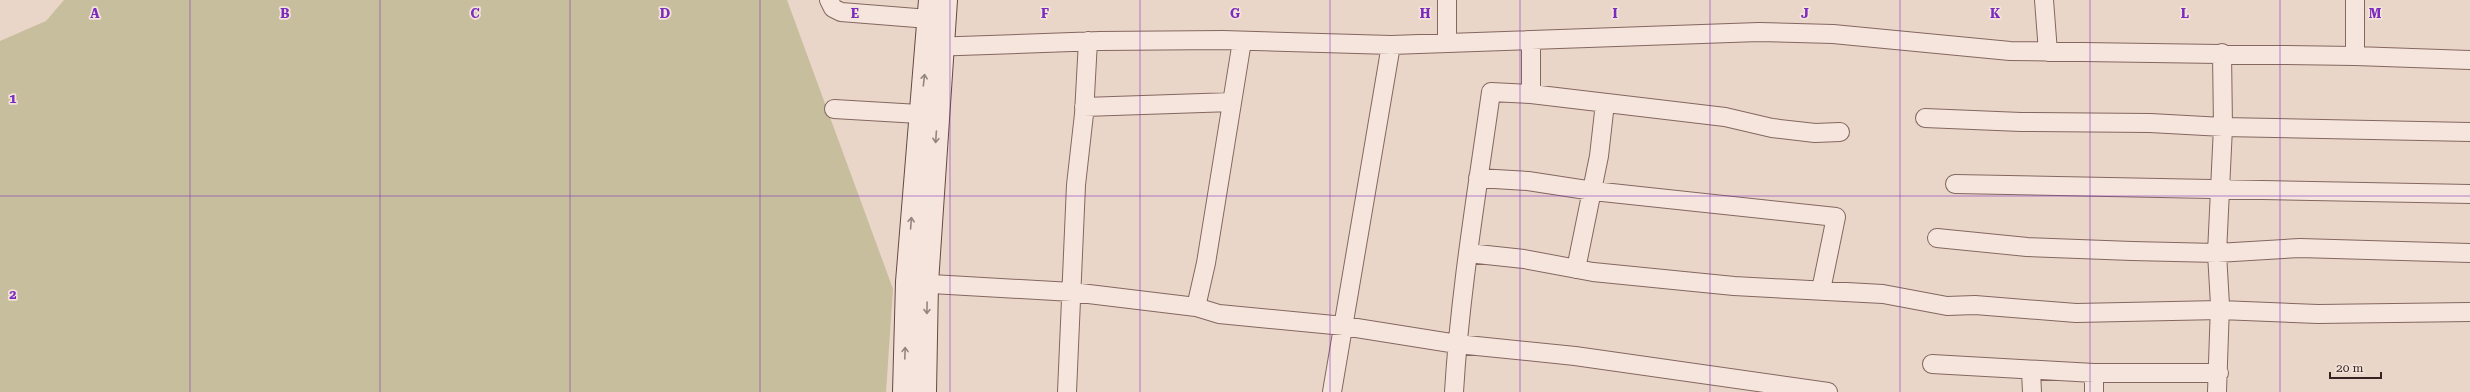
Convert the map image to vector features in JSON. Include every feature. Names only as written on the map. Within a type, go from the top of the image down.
[{"type":"street","points":[[829,0],[833,8],[841,12],[930,9],[934,47],[917,283],[904,392]]},
{"type":"street","points":[[925,392],[917,283],[919,114],[946,0]]},
{"type":"street","points":[[1447,0],[1447,43]]},
{"type":"street","points":[[2044,0],[2048,52]]},
{"type":"street","points":[[2355,0],[2355,56]]},
{"type":"street","points":[[934,47],[1088,41],[1242,41],[1391,45],[1760,32],[1833,34],[1944,46],[2048,52],[2222,53],[2470,60]]},
{"type":"street","points":[[1531,94],[1532,40]]},
{"type":"street","points":[[1067,392],[1076,185],[1084,107],[1088,41]]},
{"type":"street","points":[[1196,307],[1206,263],[1242,41]]},
{"type":"street","points":[[1332,392],[1391,45]]},
{"type":"street","points":[[2217,392],[2220,310],[2217,253],[2223,127],[2222,53]]},
{"type":"street","points":[[1454,392],[1457,344],[1468,254],[1491,92],[1531,94],[1725,118],[1772,128],[1815,132],[1840,132]]},
{"type":"street","points":[[1084,107],[1232,102]]},
{"type":"street","points":[[1576,269],[1593,191],[1605,103]]},
{"type":"street","points":[[834,109],[919,114]]},
{"type":"street","points":[[1925,118],[2021,122],[2150,122],[2223,127],[2470,132]]},
{"type":"street","points":[[1478,178],[1528,181],[1593,191],[1836,217],[1821,290]]},
{"type":"street","points":[[1955,184],[2470,194]]},
{"type":"street","points":[[1937,238],[2026,247],[2217,253],[2300,248],[2470,254]]},
{"type":"street","points":[[1468,254],[1524,259],[1576,269],[1734,286],[1888,294],[1947,306],[1975,305],[2076,313],[2220,310],[2318,314],[2470,312]]},
{"type":"street","points":[[917,283],[1072,292],[1196,307],[1219,314],[1344,326],[1457,344],[1575,356],[1828,392]]},
{"type":"street","points":[[1932,364],[2031,371],[2094,373],[2218,373]]},
{"type":"street","points":[[2031,371],[2032,392]]},
{"type":"street","points":[[2094,373],[2094,392]]},
{"type":"shaded area","points":[[64,0],[787,0],[893,289],[886,392],[0,392],[0,41],[46,21]]}]
